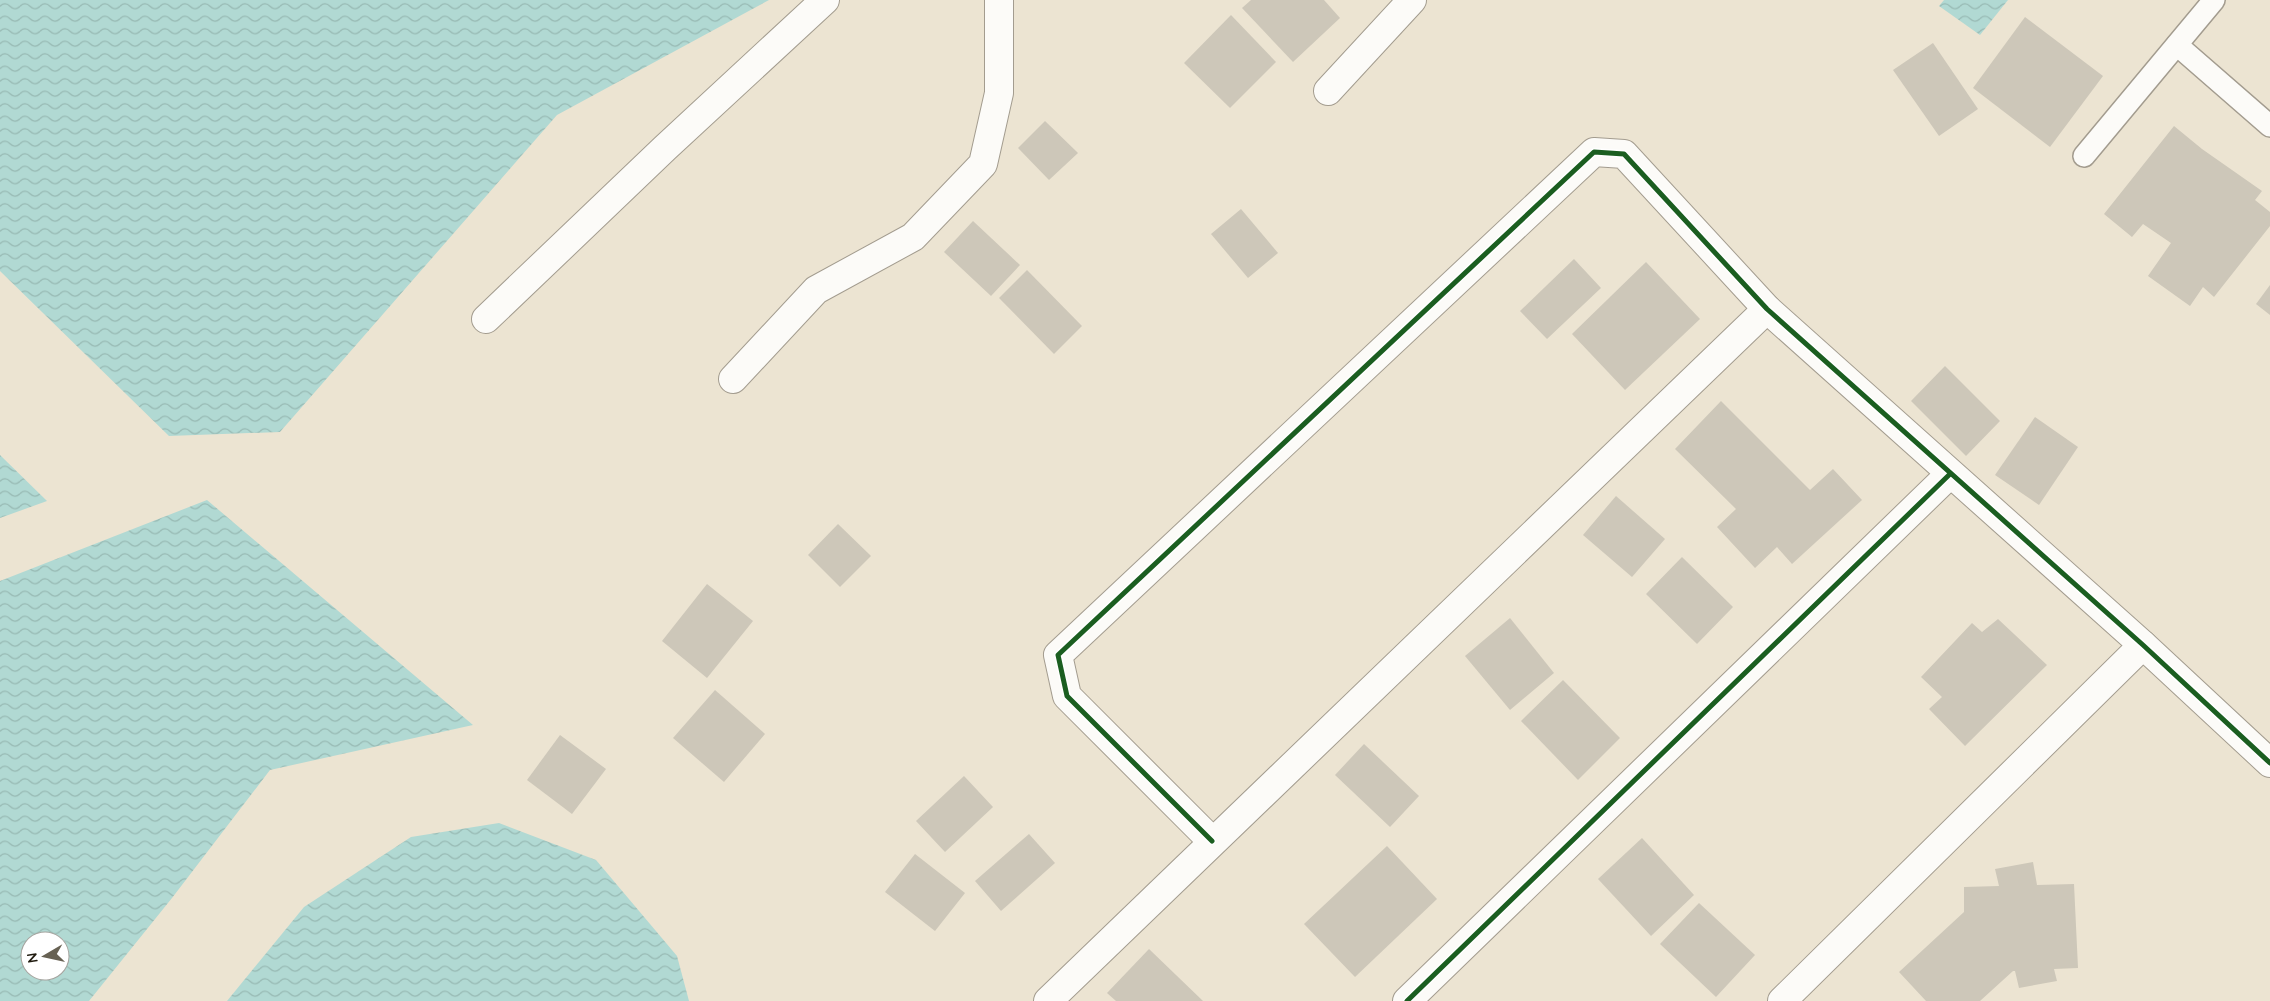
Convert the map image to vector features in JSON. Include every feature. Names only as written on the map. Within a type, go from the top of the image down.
[{"type":"street","points":[[486,319],[665,148],[825,0]]},
{"type":"street","points":[[734,379],[816,290],[913,237],[983,164],[999,93],[999,0]]},
{"type":"street","points":[[1328,91],[1412,0]]},
{"type":"street","points":[[1212,841],[1067,696],[1058,655],[1594,152],[1624,154],[1766,309],[2143,645],[2270,763]]},
{"type":"street","points":[[1048,1001],[1766,309]]},
{"type":"street","points":[[1408,1001],[1950,474]]},
{"type":"street","points":[[1782,1001],[2143,645]]},
{"type":"lane","points":[[2084,156],[2214,0]]},
{"type":"lane","points":[[2176,45],[2270,126]]},
{"type":"water","points":[[0,0],[769,0],[557,115],[280,432],[169,436],[0,271]]},
{"type":"water","points":[[1944,0],[2008,0],[1980,35],[1939,6]]},
{"type":"water","points":[[0,455],[47,501],[0,518]]},
{"type":"water","points":[[207,500],[473,725],[270,770],[172,898],[89,1001],[0,1001],[0,581]]},
{"type":"water","points":[[499,823],[596,860],[677,956],[689,1001],[227,1001],[304,907],[411,837]]},
{"type":"building","points":[[1251,0],[1324,0],[1340,18],[1293,62],[1242,8]]},
{"type":"building","points":[[1231,15],[1276,62],[1230,108],[1184,63]]},
{"type":"building","points":[[2025,17],[2103,76],[2050,147],[1973,88]]},
{"type":"building","points":[[1933,43],[1978,109],[1939,136],[1893,70]]},
{"type":"building","points":[[1045,121],[1078,153],[1049,180],[1018,148]]},
{"type":"building","points":[[2174,126],[2202,149],[2262,191],[2255,200],[2270,212],[2270,226],[2214,297],[2203,287],[2190,306],[2148,276],[2171,243],[2143,224],[2132,237],[2104,214]]},
{"type":"building","points":[[1241,209],[1278,253],[1248,278],[1211,234]]},
{"type":"building","points":[[973,221],[1020,265],[991,296],[944,252]]},
{"type":"building","points":[[1574,259],[1601,288],[1547,339],[1520,311]]},
{"type":"building","points":[[1646,262],[1700,319],[1625,390],[1572,334]]},
{"type":"building","points":[[1027,270],[1082,326],[1054,354],[999,298]]},
{"type":"building","points":[[2270,285],[2270,315],[2256,304]]},
{"type":"building","points":[[1945,366],[2000,421],[1966,456],[1911,401]]},
{"type":"building","points":[[1721,401],[1810,490],[1833,469],[1862,500],[1792,564],[1777,547],[1755,568],[1717,527],[1736,509],[1675,449]]},
{"type":"building","points":[[2035,417],[2078,447],[2039,505],[1995,475]]},
{"type":"building","points":[[1616,496],[1665,539],[1632,577],[1583,535]]},
{"type":"building","points":[[838,524],[871,556],[840,587],[808,555]]},
{"type":"building","points":[[1682,557],[1733,607],[1697,644],[1646,594]]},
{"type":"building","points":[[707,584],[753,621],[707,678],[662,641]]},
{"type":"building","points":[[1510,618],[1554,673],[1510,710],[1465,656]]},
{"type":"building","points":[[1998,619],[2047,665],[1965,746],[1929,709],[1942,697],[1921,677],[1972,623],[1982,632]]},
{"type":"building","points":[[1563,680],[1620,738],[1578,780],[1521,721]]},
{"type":"building","points":[[715,690],[765,734],[724,782],[673,738]]},
{"type":"building","points":[[560,735],[606,769],[572,814],[527,780]]},
{"type":"building","points":[[1364,744],[1419,796],[1390,827],[1335,775]]},
{"type":"building","points":[[964,776],[993,807],[945,852],[916,821]]},
{"type":"building","points":[[1029,834],[1055,863],[1001,911],[975,881]]},
{"type":"building","points":[[1642,838],[1694,895],[1651,936],[1598,879]]},
{"type":"building","points":[[1387,846],[1437,899],[1355,977],[1304,924]]},
{"type":"building","points":[[915,854],[965,893],[935,931],[885,892]]},
{"type":"building","points":[[2033,862],[2037,885],[2074,884],[2078,968],[2054,969],[2057,981],[2019,988],[2015,971],[2013,971],[1980,1001],[1926,1001],[1899,972],[1964,912],[1964,887],[1999,886],[1995,869]]},
{"type":"building","points":[[1699,903],[1755,955],[1716,997],[1660,944]]},
{"type":"building","points":[[1149,949],[1203,1001],[1116,1001],[1107,993]]},
{"type":"cycle path","points":[[1212,841],[1067,696],[1058,655],[1594,152],[1624,154],[1767,309],[2143,645],[2270,763]]},
{"type":"cycle path","points":[[1407,1001],[1950,474]]}]
